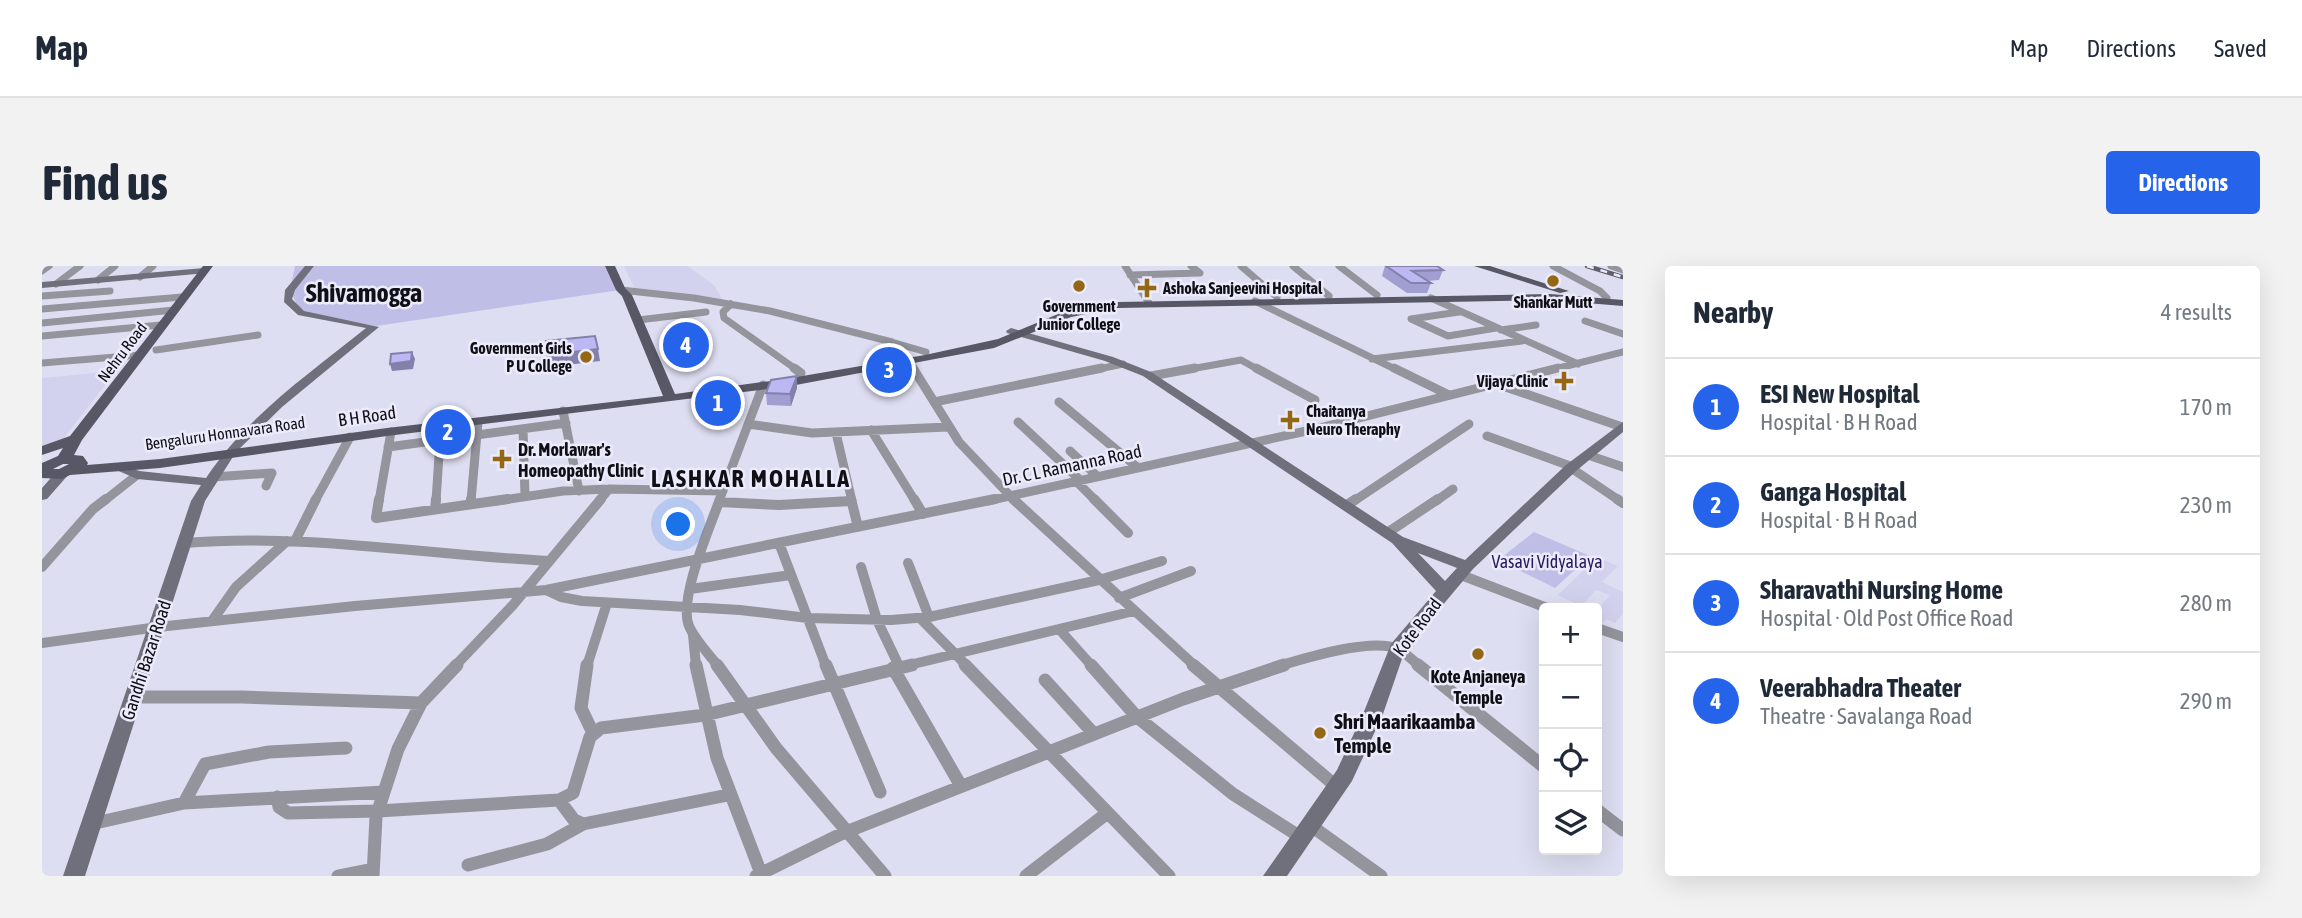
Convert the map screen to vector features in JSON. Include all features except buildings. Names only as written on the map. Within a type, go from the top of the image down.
[{"type":"main road","points":[[610,266],[626,292]]},
{"type":"main road","points":[[619,266],[626,292],[668,396]]},
{"type":"main road","points":[[1479,266],[1579,296]]},
{"type":"main road","name":"Nehru Road","points":[[68,464],[75,439],[182,297],[209,268]]},
{"type":"main road","name":"Nehru Road","points":[[68,464],[156,350],[209,268]]},
{"type":"main road","points":[[1539,283],[1549,294]]},
{"type":"main road","points":[[668,396],[801,373],[979,348],[1088,308],[1147,301],[1549,294],[1607,298],[1623,302]]},
{"type":"main road","points":[[1147,301],[1579,296],[1623,302]]},
{"type":"main road","points":[[668,396],[762,385],[906,358],[1017,333]]},
{"type":"main road","name":"Bengaluru Honnavara Road","points":[[68,464],[149,461],[230,452],[668,396]]},
{"type":"main road","name":"B H Road","points":[[68,464],[121,469],[391,432],[477,428],[564,417],[668,396]]},
{"type":"main road","points":[[42,451],[75,439]]},
{"type":"main road","points":[[42,457],[68,464]]},
{"type":"main road","points":[[42,471],[68,464]]},
{"type":"street","points":[[42,271],[49,266]]},
{"type":"street","points":[[56,284],[80,266]]},
{"type":"street","points":[[98,280],[115,266]]},
{"type":"street","points":[[140,277],[153,266]]},
{"type":"street","name":"Gandhi Bazar Road","points":[[74,876],[198,501],[230,452],[278,404],[373,327],[301,313],[287,300],[290,290],[310,266]]},
{"type":"street","points":[[1126,270],[1200,273],[1191,266]]},
{"type":"street","points":[[1241,266],[1277,297]]},
{"type":"street","points":[[1293,266],[1329,296]]},
{"type":"street","points":[[1339,266],[1377,295]]},
{"type":"street","points":[[1553,266],[1600,291],[1607,298]]},
{"type":"street","points":[[1611,266],[1623,270]]},
{"type":"street","points":[[42,285],[209,268]]},
{"type":"street","points":[[1126,270],[1147,301]]},
{"type":"street","points":[[42,296],[110,291]]},
{"type":"street","points":[[626,292],[770,311],[926,352]]},
{"type":"street","points":[[42,310],[182,297]]},
{"type":"street","points":[[1431,298],[1580,365]]},
{"type":"street","points":[[1255,301],[1449,395]]},
{"type":"street","points":[[732,304],[723,312],[724,318],[801,373]]},
{"type":"street","points":[[42,323],[174,310]]},
{"type":"street","points":[[638,320],[706,312]]},
{"type":"street","points":[[1461,312],[1412,318],[1448,336],[1536,325]]},
{"type":"street","points":[[1585,321],[1623,334]]},
{"type":"street","points":[[42,336],[162,325]]},
{"type":"street","points":[[1017,333],[1123,364],[1151,376],[1392,537],[1445,591]]},
{"type":"street","points":[[156,350],[258,335]]},
{"type":"street","points":[[1372,359],[1524,341]]},
{"type":"street","points":[[892,342],[906,358],[948,427],[974,460],[1007,494],[1217,687],[1337,787]]},
{"type":"street","name":"Dr. C L Ramanna Road","points":[[42,643],[212,621],[546,590],[923,514],[1396,411],[1494,383],[1580,365],[1623,352]]},
{"type":"street","points":[[42,363],[140,355]]},
{"type":"street","points":[[1151,376],[1241,360],[1315,400]]},
{"type":"street","points":[[934,402],[1123,364]]},
{"type":"street","points":[[1494,383],[1622,427]]},
{"type":"street","points":[[762,385],[697,560],[685,608],[689,626],[776,748],[884,876]]},
{"type":"street","points":[[1059,401],[1137,467]]},
{"type":"street","points":[[388,447],[440,440],[477,428],[523,429],[564,417],[579,491]]},
{"type":"street","points":[[1018,422],[1128,533]]},
{"type":"street","points":[[748,424],[812,433],[948,427]]},
{"type":"street","points":[[1347,505],[1469,424]]},
{"type":"street","name":"Kote Road","points":[[1274,876],[1337,787],[1373,713],[1397,648],[1464,570],[1572,467],[1622,427]]},
{"type":"street","points":[[471,503],[477,428]]},
{"type":"street","points":[[523,429],[525,496]]},
{"type":"street","points":[[871,430],[923,514]]},
{"type":"street","points":[[391,432],[376,518],[525,496],[609,489],[721,496],[779,505],[851,501]]},
{"type":"street","points":[[835,433],[858,527]]},
{"type":"street","points":[[1486,436],[1572,467],[1623,503]]},
{"type":"street","points":[[212,621],[236,583],[291,541],[309,517],[320,489],[350,438]]},
{"type":"street","points":[[435,509],[440,440]]},
{"type":"street","points":[[1070,451],[1096,475]]},
{"type":"street","points":[[1588,455],[1623,467]]},
{"type":"street","points":[[42,496],[68,464]]},
{"type":"street","points":[[121,469],[137,474],[211,480],[272,473],[266,486]]},
{"type":"street","points":[[42,567],[93,509],[137,474]]},
{"type":"street","points":[[338,876],[373,873],[378,811],[398,749],[421,703],[524,593],[609,489]]},
{"type":"street","points":[[1392,537],[1453,489]]},
{"type":"street","points":[[1392,537],[1539,604]]},
{"type":"street","points":[[184,543],[222,539],[331,542],[431,554],[549,561]]},
{"type":"street","points":[[779,543],[833,684],[880,792]]},
{"type":"street","points":[[546,590],[561,597],[607,603],[740,610],[808,618],[877,620],[924,617],[1099,580],[1162,561]]},
{"type":"street","points":[[908,563],[924,617],[952,654],[1169,876]]},
{"type":"street","points":[[861,566],[877,620],[896,668],[961,786]]},
{"type":"street","points":[[1119,598],[1191,571]]},
{"type":"street","points":[[690,589],[791,575]]},
{"type":"street","points":[[593,733],[584,720],[580,705],[583,685],[607,603]]},
{"type":"street","points":[[277,797],[279,807],[288,813],[378,811],[559,800],[573,793],[593,733],[601,728],[705,715],[1134,611]]},
{"type":"street","points":[[1059,629],[1137,717],[1233,794],[1306,832],[1381,876]]},
{"type":"street","points":[[1602,630],[1623,637]]},
{"type":"street","points":[[693,632],[694,660],[705,715],[728,795],[759,875],[847,832],[961,786],[1217,687],[1325,651],[1366,647],[1397,648],[1539,763]]},
{"type":"street","points":[[1045,680],[1094,734]]},
{"type":"street","points":[[134,697],[208,694],[421,703]]},
{"type":"street","points":[[184,803],[205,764],[269,752],[346,748]]},
{"type":"street","points":[[91,824],[184,803],[384,792]]},
{"type":"street","points":[[468,865],[547,844],[583,824],[728,795]]},
{"type":"street","points":[[559,800],[575,820],[583,824]]},
{"type":"street","points":[[1026,876],[1106,814]]},
{"type":"street","points":[[1602,814],[1623,830]]},
{"type":"shaded area","points":[[624,266],[688,266],[715,286],[723,301],[635,290]]},
{"type":"shaded area","points":[[116,371],[60,443],[42,449],[42,378]]},
{"type":"shaded area","name":"Vasavi Vidyalaya","points":[[1597,557],[1618,566],[1602,582],[1623,592],[1623,614],[1615,623],[1606,619],[1602,622],[1602,604],[1610,595],[1596,590],[1584,603],[1575,603],[1558,595]]},
{"type":"green space","points":[[295,266],[610,266],[620,290],[376,326],[301,313],[290,290]]},
{"type":"green space","name":"Vasavi Vidyalaya","points":[[1534,532],[1590,556],[1555,588],[1498,560]]},
{"type":"railway","points":[[1587,266],[1623,277]]},
{"type":"place","name":"Shankar Mutt","points":[[1553,281]]},
{"type":"place","name":"Government Junior College","points":[[1079,286]]},
{"type":"place","name":"Ashoka Sanjeevini Hospital","points":[[1147,288]]},
{"type":"place","name":"Veerabhadra Theater","points":[[686,345]]},
{"type":"place","name":"Government Girls P U College","points":[[586,357]]},
{"type":"place","name":"Sharavathi Nursing Home","points":[[889,370]]},
{"type":"place","name":"Vijaya Clinic","points":[[1564,381]]},
{"type":"place","name":"ESI New Hospital","points":[[718,403]]},
{"type":"place","name":"Chaitanya Neuro Theraphy","points":[[1290,420]]},
{"type":"place","name":"Ganga Hospital","points":[[448,432]]},
{"type":"place","name":"Dr. Morlawar's Homeopathy Clinic","points":[[502,459]]},
{"type":"place","name":"Kote Anjaneya Temple","points":[[1478,654]]},
{"type":"place","name":"Shri Maarikaamba Temple","points":[[1320,733]]},
{"type":"district","name":"Shivamogga","points":[[364,293]]},
{"type":"district","name":"LASHKAR MOHALLA","points":[[751,478]]}]
